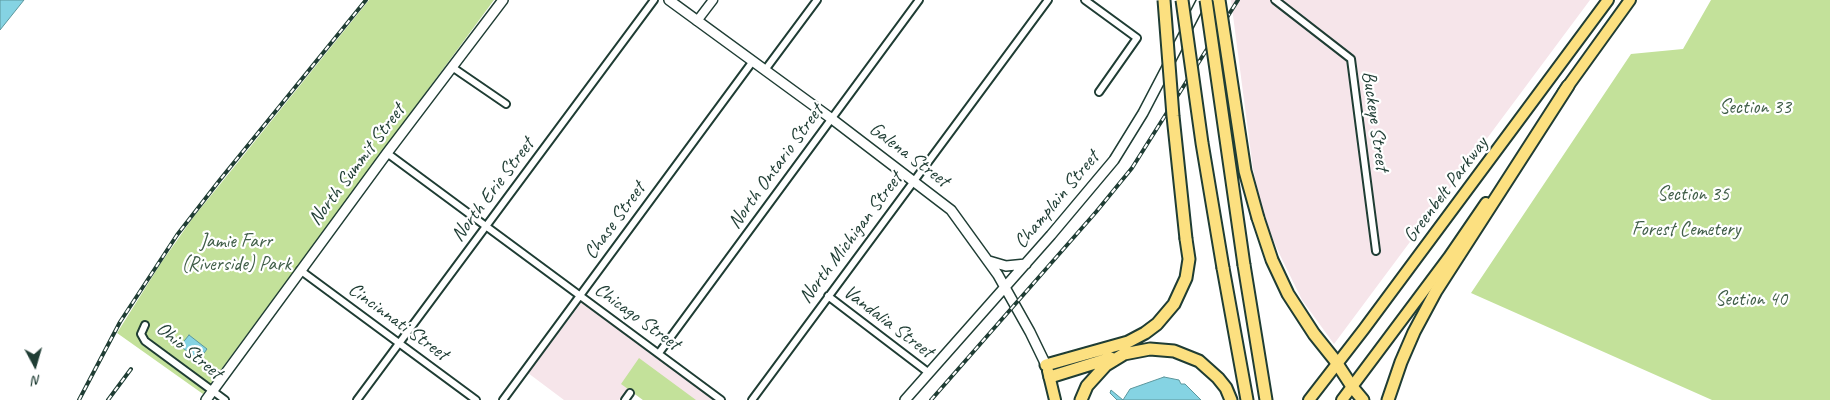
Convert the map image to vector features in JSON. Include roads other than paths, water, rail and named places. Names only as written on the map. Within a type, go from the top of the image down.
[{"type":"highway","points":[[1048,371],[1128,342],[1145,333],[1157,324],[1174,304],[1186,278],[1189,259],[1173,116],[1164,0]]},
{"type":"highway","points":[[1182,0],[1202,143],[1247,400]]},
{"type":"highway","points":[[1204,0],[1266,400]]},
{"type":"highway","points":[[1219,0],[1246,171],[1258,218],[1272,260],[1288,294],[1304,320],[1363,400]]},
{"type":"highway","points":[[1388,400],[1400,362],[1436,291],[1568,86]]},
{"type":"highway","points":[[1048,371],[1150,349],[1164,349],[1190,356],[1204,365],[1226,388],[1231,400]]},
{"type":"highway","points":[[1081,400],[1087,386],[1096,375],[1106,365],[1124,354]]},
{"type":"main road","name":"North Summit Street","points":[[206,400],[300,270],[503,0]]},
{"type":"main road","name":"Galena Street","points":[[669,0],[832,118],[951,210],[989,261],[1030,332],[1048,371],[1055,400]]},
{"type":"main road","name":"Champlain Street","points":[[905,400],[1026,264],[1114,160],[1143,113],[1204,0]]},
{"type":"main road","name":"Greenbelt Parkway","points":[[1309,400],[1338,364],[1608,0]]},
{"type":"main road","name":"Greenbelt Parkway","points":[[1342,400],[1353,388],[1449,256],[1630,0]]},
{"type":"main road","points":[[989,261],[1006,266],[1026,264]]},
{"type":"street","name":"North Erie Street","points":[[358,400],[654,0]]},
{"type":"street","points":[[698,21],[713,0]]},
{"type":"street","points":[[765,70],[817,0]]},
{"type":"street","name":"North Ontario Street","points":[[659,353],[919,0]]},
{"type":"street","name":"North Michigan Street","points":[[752,400],[1048,0]]},
{"type":"street","points":[[1085,0],[1137,38],[1099,92]]},
{"type":"street","name":"Buckeye Street","points":[[1275,0],[1351,59],[1376,252]]},
{"type":"street","name":"Chase Street","points":[[503,400],[753,61]]},
{"type":"street","points":[[452,67],[506,104]]},
{"type":"street","name":"Chicago Street","points":[[387,153],[722,400]]},
{"type":"street","name":"Cincinnati Street","points":[[300,270],[476,400]]},
{"type":"street","name":"Vandalia Street","points":[[828,296],[929,373]]},
{"type":"street","name":"Ohio Street","points":[[145,325],[141,334],[145,341],[225,400]]},
{"type":"street","points":[[625,400],[630,393]]},
{"type":"water","points":[[0,0],[24,0],[0,30]]},
{"type":"water","points":[[189,335],[207,349],[199,360],[180,346]]},
{"type":"water","points":[[1164,377],[1179,380],[1181,384],[1185,384],[1201,400],[1123,400],[1130,389]]},
{"type":"water","points":[[1111,390],[1123,400],[1117,400],[1110,393]]},
{"type":"railway","points":[[79,400],[120,322],[177,235],[366,0]]},
{"type":"railway","points":[[931,400],[1096,212],[1132,168],[1238,0]]},
{"type":"railway","points":[[108,400],[131,369]]},
{"type":"park label","name":"Section 33","points":[[1755,108]]},
{"type":"park label","name":"Section 35","points":[[1693,195]]},
{"type":"park label","name":"Forest Cemetery","points":[[1686,230]]},
{"type":"park label","name":"Jamie Farr (Riverside) Park","points":[[236,254]]},
{"type":"park label","name":"Section 40","points":[[1751,300]]}]
